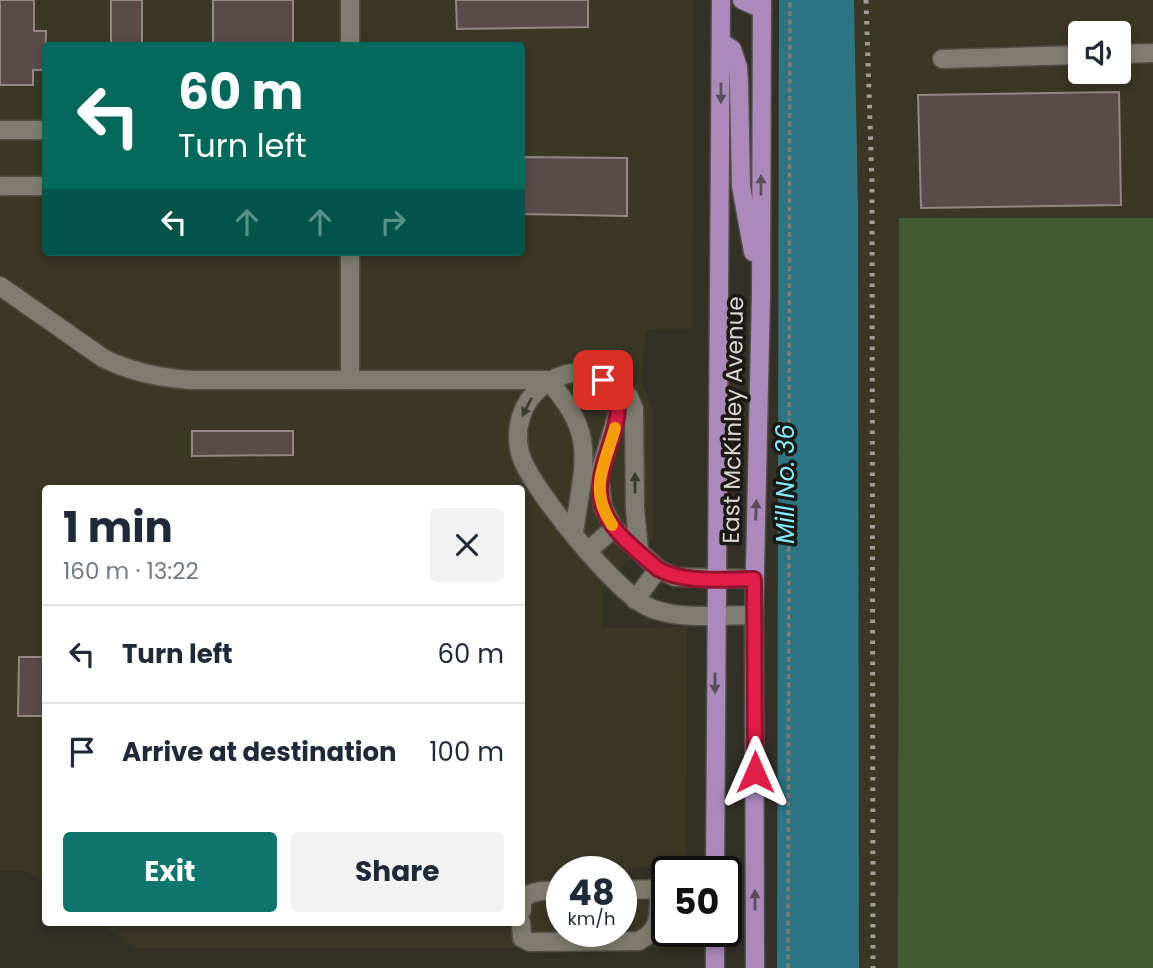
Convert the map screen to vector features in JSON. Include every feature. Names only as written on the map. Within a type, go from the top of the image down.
[{"type":"main road","name":"East McKinley Avenue","points":[[715,856],[721,0]]},
{"type":"main road","points":[[742,0],[762,5]]},
{"type":"main road","name":"East McKinley Avenue","points":[[755,968],[754,579],[761,294],[762,5]]},
{"type":"main road","points":[[721,43],[732,49],[738,67],[740,186],[761,294]]},
{"type":"main road","points":[[715,947],[715,968]]},
{"type":"lane","points":[[350,0],[350,42]]},
{"type":"lane","points":[[1131,54],[1153,53]]},
{"type":"lane","points":[[942,59],[1068,55]]},
{"type":"lane","points":[[0,130],[42,130]]},
{"type":"lane","points":[[2,186],[42,186]]},
{"type":"lane","points":[[350,256],[350,380]]},
{"type":"lane","points":[[0,286],[103,358],[135,372],[191,380],[547,380],[572,372],[610,380],[621,388],[634,409],[635,508],[639,551]]},
{"type":"lane","points":[[594,376],[611,386],[618,400],[618,417],[599,484],[603,508],[614,527],[658,569],[675,577],[754,579]]},
{"type":"lane","points":[[547,380],[576,415],[583,443],[574,533]]},
{"type":"lane","points":[[547,380],[531,398],[522,415],[518,434],[520,456],[546,501],[611,578],[635,600],[667,613],[754,615]]},
{"type":"lane","points":[[589,550],[614,527]]},
{"type":"lane","points":[[635,600],[658,569]]},
{"type":"lane","points":[[525,896],[546,891]]},
{"type":"lane","points":[[521,926],[522,938],[530,942],[639,941],[651,935]]},
{"type":"path","points":[[788,968],[790,0]]},
{"type":"shaded area","points":[[0,0],[694,0],[692,329],[646,330],[641,381],[654,410],[653,538],[603,586],[603,628],[687,627],[686,856],[651,856],[651,866],[637,866],[637,856],[546,856],[546,947],[637,947],[637,895],[651,895],[651,947],[686,948],[136,948],[106,926],[525,926],[525,485],[42,485],[42,882],[27,871],[0,871]]},
{"type":"shaded area","points":[[854,0],[1153,0],[1153,218],[899,218],[898,968],[859,968],[858,207]]},
{"type":"green space","points":[[899,218],[1153,218],[1153,968],[898,968]]},
{"type":"water","name":"Mill No. 36","points":[[779,0],[854,0],[858,207],[859,968],[777,968]]},
{"type":"building","points":[[0,0],[34,0],[34,31],[46,31],[46,42],[42,42],[42,70],[33,70],[33,85],[0,85]]},
{"type":"building","points":[[111,0],[142,0],[142,42],[111,42]]},
{"type":"building","points":[[213,0],[293,0],[293,42],[213,42]]},
{"type":"building","points":[[456,0],[588,0],[588,27],[457,29]]},
{"type":"building","points":[[1119,92],[1121,205],[921,208],[918,95]]},
{"type":"building","points":[[525,157],[627,158],[627,216],[525,214]]},
{"type":"building","points":[[192,431],[293,431],[293,455],[192,456]]},
{"type":"building","points":[[19,657],[42,657],[42,716],[18,716]]},
{"type":"railway","points":[[866,0],[872,183],[873,968]]},
{"type":"slow traffic","points":[[612,525],[603,508],[599,475],[615,428]]},
{"type":"route","points":[[603,380],[615,393],[619,409],[599,475],[603,508],[614,527],[658,569],[675,577],[754,579],[755,772]]}]
